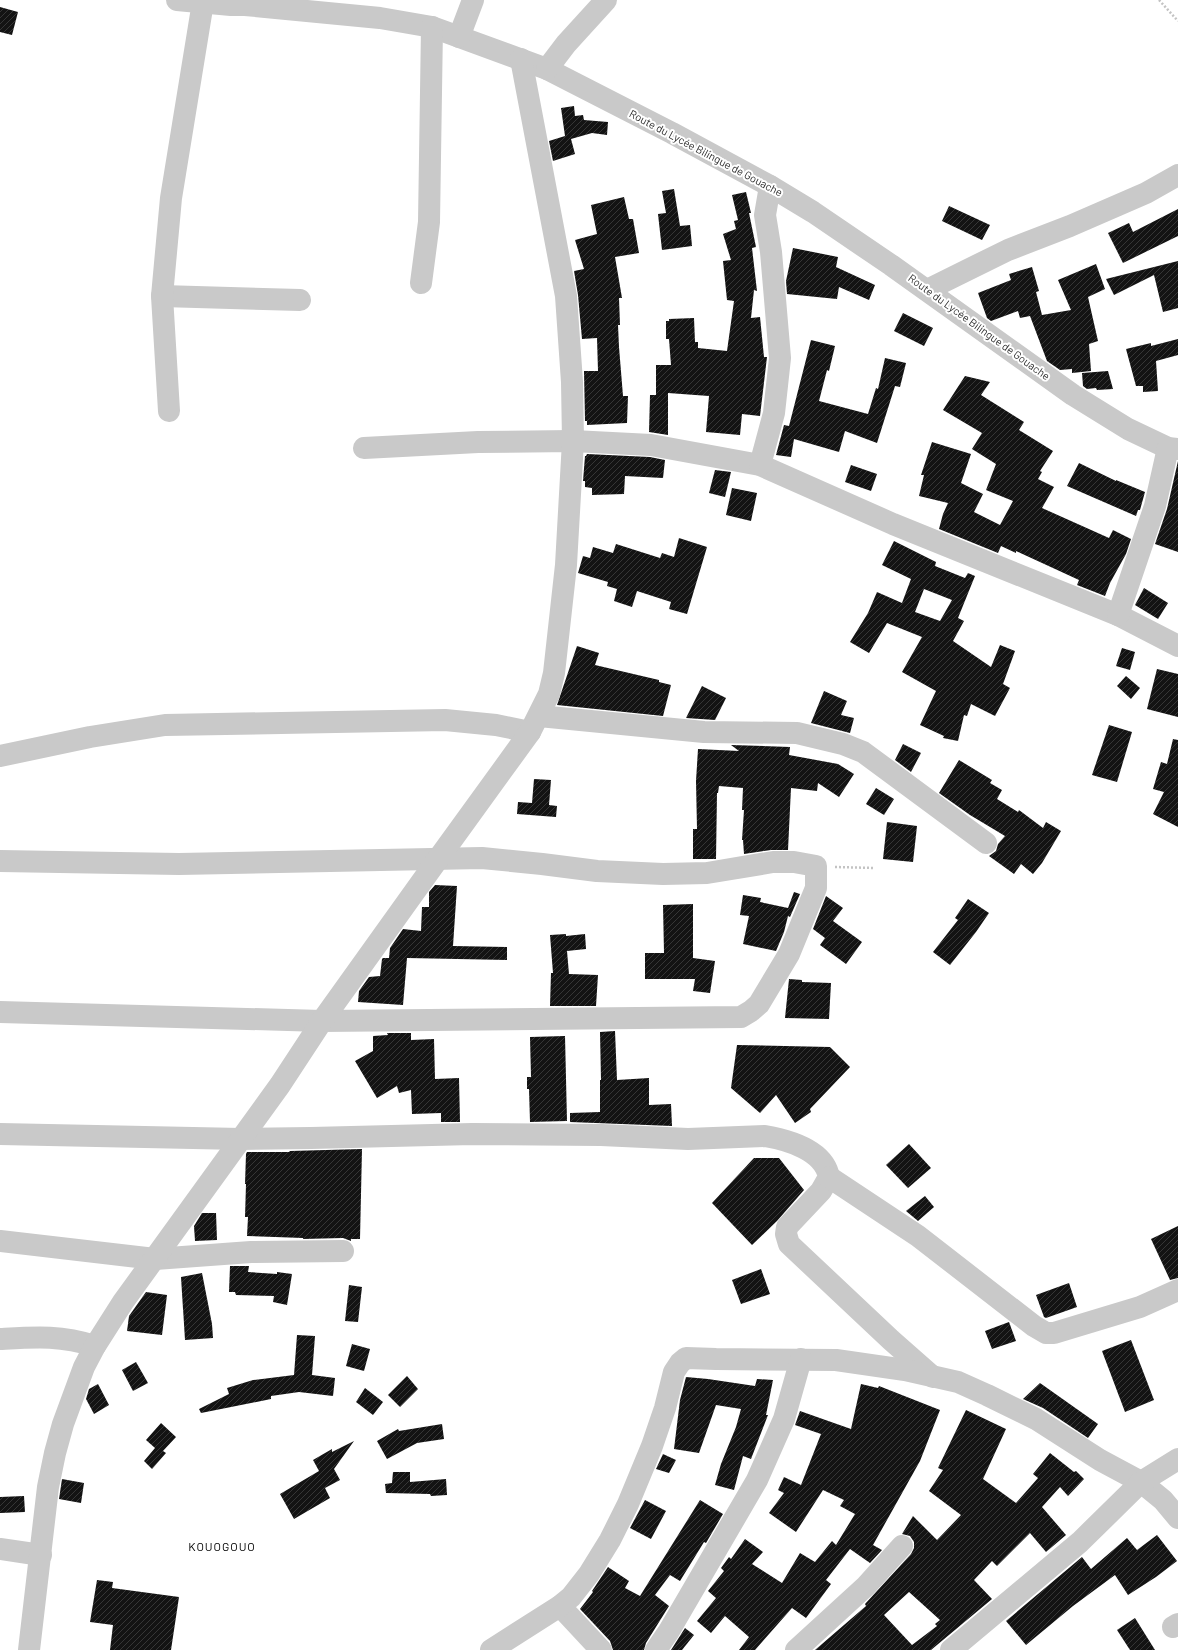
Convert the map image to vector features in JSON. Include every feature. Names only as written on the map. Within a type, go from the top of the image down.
[{"type":"street","name":"Route du Lycée Bilingue de Gouache","points":[[177,0],[245,5],[350,8],[380,18],[432,27],[547,69],[672,133],[770,186],[813,212],[927,290],[1073,395],[1128,429],[1173,448]]},
{"type":"street","points":[[459,37],[473,0]]},
{"type":"street","points":[[547,69],[566,44],[606,0]]},
{"type":"street","points":[[169,411],[162,296],[171,198],[203,2]]},
{"type":"street","points":[[421,283],[429,222],[432,27]]},
{"type":"street","points":[[29,1650],[48,1487],[55,1453],[63,1424],[84,1367],[95,1346],[123,1302],[280,1085],[322,1022],[535,724],[549,694],[554,673],[566,566],[573,441],[572,382],[566,296],[521,59]]},
{"type":"street","points":[[927,290],[1008,250],[1070,226],[1146,193],[1178,175]]},
{"type":"street","points":[[760,465],[774,413],[780,358],[772,252],[765,215],[770,186]]},
{"type":"street","points":[[162,296],[300,300]]},
{"type":"street","points":[[364,448],[478,442],[573,441],[651,446],[760,465],[900,527],[1118,615],[1178,646]]},
{"type":"street","points":[[1118,615],[1173,448]]},
{"type":"street","points":[[0,756],[90,737],[165,725],[445,720],[496,725],[535,724],[704,732],[797,733],[843,744],[863,752],[986,843]]},
{"type":"street","points":[[0,861],[179,864],[482,858],[597,871],[663,874],[707,873],[773,862],[794,862],[816,866],[816,888],[789,954],[759,1004],[741,1017],[322,1022],[0,1012]]},
{"type":"street","points":[[0,1134],[241,1138],[311,1138],[472,1134],[601,1135],[688,1139],[765,1136],[776,1138],[812,1152],[828,1168],[829,1177],[821,1191],[787,1227],[786,1234],[788,1244],[933,1377]]},
{"type":"street","points":[[829,1177],[918,1236],[1034,1326],[1046,1333],[1054,1333],[1140,1307],[1178,1290]]},
{"type":"street","points":[[0,1241],[155,1259],[251,1252],[343,1251]]},
{"type":"street","points":[[0,1339],[45,1336],[79,1341],[95,1346]]},
{"type":"street","points":[[492,1650],[560,1606],[571,1597],[589,1574],[610,1540],[628,1504],[652,1446],[665,1408],[674,1372],[680,1363],[686,1358],[694,1357],[716,1360],[836,1360],[905,1370],[958,1382],[1036,1419],[1076,1446],[1141,1482],[1163,1500],[1178,1518]]},
{"type":"street","points":[[656,1650],[677,1618],[757,1480],[784,1419],[801,1359]]},
{"type":"street","points":[[951,1650],[1080,1542],[1141,1482],[1178,1459]]},
{"type":"street","points":[[796,1650],[866,1586],[902,1546]]},
{"type":"street","points":[[0,1549],[41,1555]]},
{"type":"street","points":[[560,1606],[600,1650]]},
{"type":"path","points":[[1159,0],[1178,21]]},
{"type":"path","points":[[816,866],[875,868]]},
{"type":"building","points":[[0,7],[18,12],[12,35],[0,32]]},
{"type":"building","points":[[574,106],[575,116],[583,115],[584,120],[608,122],[607,135],[592,133],[571,139],[575,154],[553,161],[549,141],[565,136],[561,108]]},
{"type":"building","points":[[674,189],[680,226],[690,225],[692,246],[662,250],[658,214],[666,213],[662,191]]},
{"type":"building","points":[[746,192],[756,247],[752,248],[757,291],[754,290],[751,318],[760,317],[764,357],[767,357],[760,416],[742,414],[740,435],[706,432],[709,396],[668,393],[668,435],[649,432],[650,395],[656,395],[656,365],[671,365],[669,339],[666,339],[666,321],[669,321],[669,319],[694,318],[695,342],[698,342],[698,348],[727,351],[734,301],[727,300],[723,261],[731,260],[723,234],[736,229],[734,221],[738,220],[732,195]]},
{"type":"building","points":[[624,197],[629,219],[633,219],[639,253],[615,257],[622,298],[619,298],[620,325],[618,325],[623,396],[628,396],[627,423],[587,425],[587,421],[585,421],[584,371],[598,371],[597,338],[582,339],[574,271],[584,269],[575,240],[597,234],[591,205]]},
{"type":"building","points":[[949,206],[990,225],[982,240],[942,221]]},
{"type":"building","points":[[1178,209],[1178,236],[1123,263],[1108,233],[1129,223],[1133,232]]},
{"type":"building","points":[[793,248],[838,257],[836,267],[875,285],[869,300],[839,287],[837,299],[787,294],[786,281]]},
{"type":"building","points":[[1178,261],[1178,308],[1163,312],[1154,275],[1114,295],[1106,279]]},
{"type":"building","points":[[1096,264],[1105,289],[1088,297],[1098,341],[1089,344],[1091,371],[1072,373],[1072,369],[1060,370],[1047,361],[1030,316],[1020,318],[1018,311],[991,321],[987,318],[978,293],[1011,280],[1009,274],[1032,267],[1039,291],[1036,292],[1042,315],[1071,310],[1058,280]]},
{"type":"building","points":[[903,313],[933,328],[924,346],[894,331]]},
{"type":"building","points":[[1178,339],[1178,355],[1156,361],[1158,391],[1143,392],[1143,386],[1136,386],[1126,349],[1151,343],[1151,346]]},
{"type":"building","points":[[811,340],[835,346],[829,371],[827,370],[819,401],[868,414],[876,388],[878,389],[885,358],[906,363],[900,387],[895,386],[877,443],[845,431],[839,452],[794,439],[791,457],[776,455],[784,425],[789,426]]},
{"type":"building","points":[[1108,371],[1113,389],[1087,389],[1083,386],[1082,373]]},
{"type":"building","points":[[965,376],[990,382],[981,395],[1024,422],[1019,430],[1053,451],[1040,471],[1042,472],[1038,479],[1054,487],[1042,508],[1109,538],[1113,530],[1131,539],[1126,554],[1110,583],[1105,596],[1077,585],[1079,580],[1016,551],[1016,553],[1001,546],[998,553],[939,529],[948,503],[919,496],[924,475],[921,475],[932,442],[971,454],[961,483],[983,494],[974,512],[1000,525],[1013,501],[986,490],[996,464],[972,449],[982,433],[943,410]]},
{"type":"building","points":[[587,454],[650,457],[665,460],[663,478],[625,476],[624,494],[592,495],[592,488],[585,487],[585,481],[583,481],[585,456]]},
{"type":"building","points":[[1178,461],[1178,552],[1155,544],[1167,509]]},
{"type":"building","points":[[1079,463],[1116,481],[1145,492],[1140,510],[1138,510],[1136,516],[1067,486]]},
{"type":"building","points":[[851,465],[877,474],[871,491],[845,482]]},
{"type":"building","points":[[715,470],[731,472],[725,497],[709,493]]},
{"type":"building","points":[[732,488],[757,493],[751,521],[726,515]]},
{"type":"building","points":[[679,538],[707,547],[687,614],[669,609],[671,602],[637,591],[632,607],[614,601],[617,589],[607,586],[608,582],[578,573],[583,556],[590,558],[593,547],[613,553],[616,544],[660,558],[662,553],[674,557]]},
{"type":"building","points":[[894,541],[936,562],[935,566],[965,578],[968,573],[975,576],[958,618],[964,621],[953,641],[991,667],[1000,645],[1015,651],[1003,684],[1010,688],[995,716],[971,704],[967,716],[964,715],[958,741],[943,738],[944,736],[920,725],[936,691],[902,672],[922,637],[887,623],[869,653],[850,642],[868,613],[877,592],[902,603],[911,579],[882,565]],"holes":[[[924,589],[952,600],[940,621],[915,612]]]},
{"type":"building","points":[[1144,588],[1168,603],[1158,619],[1135,605]]},
{"type":"building","points":[[577,646],[599,653],[595,665],[659,680],[659,682],[671,685],[663,716],[557,705]]},
{"type":"building","points":[[1122,648],[1135,652],[1130,670],[1116,666]]},
{"type":"building","points":[[1157,669],[1178,674],[1178,717],[1147,709]]},
{"type":"building","points":[[1126,676],[1140,688],[1131,699],[1117,686]]},
{"type":"building","points":[[702,686],[726,698],[715,720],[686,718]]},
{"type":"building","points":[[824,691],[847,701],[841,715],[854,718],[850,733],[811,723]]},
{"type":"building","points":[[1109,725],[1132,732],[1117,782],[1092,775]]},
{"type":"building","points":[[1173,739],[1178,740],[1178,827],[1153,814],[1164,792],[1153,789],[1161,762],[1167,764]]},
{"type":"building","points":[[903,744],[921,753],[911,772],[895,760]]},
{"type":"building","points":[[731,745],[790,747],[789,755],[838,764],[854,774],[839,797],[818,783],[817,791],[791,788],[788,850],[771,850],[744,854],[742,840],[744,810],[742,810],[743,788],[719,786],[717,793],[716,859],[693,859],[693,829],[697,829],[696,781],[698,749],[739,751]]},
{"type":"building","points":[[959,760],[992,780],[990,783],[1002,790],[997,799],[1018,812],[1019,810],[1043,828],[1046,822],[1061,831],[1042,863],[1033,874],[1021,864],[1014,874],[989,856],[996,851],[998,844],[1005,836],[970,815],[939,793]]},
{"type":"building","points":[[534,779],[551,780],[549,805],[557,806],[556,817],[517,814],[518,802],[532,803]]},
{"type":"building","points":[[876,788],[894,799],[884,815],[866,804]]},
{"type":"building","points":[[887,822],[917,826],[913,862],[883,859]]},
{"type":"building","points":[[435,885],[457,886],[453,946],[507,947],[507,960],[407,958],[403,1005],[358,1002],[359,991],[369,977],[380,976],[382,959],[389,958],[390,948],[403,929],[421,931],[422,907],[429,907],[429,892]]},
{"type":"building","points":[[794,892],[800,894],[790,917],[788,916],[784,932],[776,951],[743,944],[749,916],[740,915],[743,895],[761,898],[760,902],[788,908]]},
{"type":"building","points":[[826,896],[843,908],[833,921],[862,942],[846,964],[820,945],[825,938],[813,929]]},
{"type":"building","points":[[968,899],[989,913],[950,965],[933,952],[958,920],[955,918]]},
{"type":"building","points":[[693,904],[693,958],[715,961],[710,993],[693,991],[695,979],[645,979],[645,953],[664,953],[663,905]]},
{"type":"building","points":[[566,934],[566,936],[585,934],[586,949],[567,951],[569,974],[598,975],[596,1006],[550,1006],[551,973],[553,973],[550,935]]},
{"type":"building","points":[[789,979],[802,980],[802,982],[831,983],[829,1019],[785,1018]]},
{"type":"building","points":[[615,1031],[617,1080],[649,1078],[649,1105],[671,1104],[672,1126],[570,1122],[570,1113],[600,1112],[600,1032]]},
{"type":"building","points":[[387,1033],[411,1033],[411,1040],[434,1039],[435,1079],[459,1078],[460,1122],[441,1122],[441,1113],[412,1114],[411,1090],[399,1093],[397,1086],[377,1098],[355,1061],[373,1051],[373,1036],[388,1035]]},
{"type":"building","points":[[565,1036],[567,1121],[530,1122],[527,1077],[531,1077],[530,1037]]},
{"type":"building","points":[[737,1045],[830,1047],[850,1067],[810,1109],[811,1112],[795,1123],[776,1095],[760,1113],[731,1088]]},
{"type":"building","points":[[909,1144],[931,1168],[908,1188],[886,1165]]},
{"type":"building","points":[[362,1149],[360,1239],[351,1239],[351,1241],[343,1238],[303,1239],[247,1236],[248,1217],[245,1217],[245,1184],[247,1152]]},
{"type":"building","points":[[754,1158],[779,1158],[804,1190],[777,1221],[752,1245],[712,1203]]},
{"type":"building","points":[[925,1196],[934,1207],[918,1221],[906,1211]]},
{"type":"building","points":[[202,1213],[216,1213],[217,1240],[195,1241],[194,1226]]},
{"type":"building","points":[[1178,1226],[1178,1278],[1170,1280],[1151,1239]]},
{"type":"building","points":[[230,1266],[249,1266],[248,1272],[277,1274],[277,1272],[292,1274],[287,1305],[273,1302],[274,1296],[236,1295],[235,1292],[229,1292]]},
{"type":"building","points":[[761,1269],[770,1294],[741,1304],[732,1280]]},
{"type":"building","points":[[202,1273],[212,1324],[213,1338],[185,1340],[181,1277]]},
{"type":"building","points":[[1069,1283],[1077,1307],[1046,1318],[1044,1317],[1036,1295]]},
{"type":"building","points":[[349,1285],[362,1287],[358,1322],[345,1321]]},
{"type":"building","points":[[146,1292],[167,1295],[162,1335],[127,1331],[129,1316]]},
{"type":"building","points":[[1009,1322],[1016,1341],[992,1349],[985,1331]]},
{"type":"building","points":[[297,1335],[315,1336],[312,1375],[335,1378],[333,1396],[299,1392],[271,1396],[271,1399],[201,1413],[199,1409],[229,1394],[227,1388],[253,1380],[294,1375]]},
{"type":"building","points":[[1131,1340],[1154,1400],[1125,1412],[1102,1351]]},
{"type":"building","points":[[352,1344],[370,1349],[364,1371],[346,1366]]},
{"type":"building","points":[[136,1362],[148,1383],[133,1391],[122,1370]]},
{"type":"building","points":[[407,1376],[418,1389],[400,1407],[388,1395]]},
{"type":"building","points":[[686,1377],[755,1386],[757,1379],[773,1380],[766,1415],[768,1415],[751,1459],[743,1456],[734,1490],[715,1485],[741,1409],[716,1405],[699,1453],[674,1449],[680,1400]]},
{"type":"building","points":[[1040,1383],[1098,1424],[1088,1438],[1043,1408],[1023,1399]]},
{"type":"building","points":[[98,1384],[109,1405],[94,1414],[86,1399],[89,1389]]},
{"type":"building","points":[[861,1384],[878,1388],[879,1386],[940,1410],[920,1461],[873,1545],[882,1550],[870,1563],[850,1549],[826,1580],[831,1584],[806,1618],[792,1608],[755,1650],[739,1650],[749,1637],[725,1616],[711,1633],[697,1621],[716,1598],[708,1591],[724,1571],[721,1568],[729,1557],[731,1559],[745,1539],[763,1552],[752,1564],[782,1583],[800,1553],[815,1562],[832,1541],[836,1545],[855,1514],[840,1506],[844,1500],[823,1490],[796,1532],[769,1513],[784,1493],[778,1490],[784,1477],[801,1485],[821,1434],[795,1425],[800,1411],[851,1429]]},
{"type":"building","points":[[365,1388],[383,1402],[373,1415],[356,1402]]},
{"type":"building","points":[[966,1410],[1006,1429],[983,1479],[1016,1503],[1038,1478],[1033,1474],[1050,1453],[1074,1472],[1076,1471],[1084,1479],[1068,1496],[1060,1487],[1042,1507],[1066,1535],[1046,1552],[1030,1533],[997,1566],[992,1561],[974,1580],[992,1599],[931,1650],[815,1650],[866,1606],[865,1604],[911,1554],[914,1548],[914,1542],[910,1536],[902,1534],[913,1516],[937,1540],[961,1515],[929,1491],[943,1470],[938,1468]],"holes":[[[909,1592],[940,1620],[935,1624],[937,1626],[912,1645],[884,1615]]]},
{"type":"building","points":[[161,1423],[176,1437],[163,1451],[166,1453],[152,1469],[144,1461],[155,1448],[146,1440]]},
{"type":"building","points":[[442,1424],[444,1439],[417,1443],[387,1459],[377,1441],[398,1429],[399,1431]]},
{"type":"building","points":[[354,1441],[334,1469],[340,1480],[325,1488],[330,1498],[294,1519],[280,1494],[319,1471],[313,1460],[332,1449],[332,1452]]},
{"type":"building","points":[[663,1454],[676,1460],[669,1473],[656,1469]]},
{"type":"building","points":[[393,1472],[410,1472],[410,1482],[446,1479],[447,1495],[431,1496],[430,1494],[386,1493],[385,1484],[392,1483]]},
{"type":"building","points":[[62,1479],[84,1483],[81,1503],[59,1499]]},
{"type":"building","points":[[24,1496],[25,1512],[0,1513],[0,1497]]},
{"type":"building","points":[[645,1500],[666,1511],[651,1539],[630,1528]]},
{"type":"building","points":[[700,1500],[723,1514],[706,1543],[704,1542],[680,1581],[670,1575],[655,1595],[669,1606],[646,1643],[644,1650],[613,1650],[610,1641],[580,1609],[593,1592],[592,1591],[608,1567],[629,1581],[625,1588],[640,1596]]},
{"type":"building","points":[[1157,1535],[1177,1561],[1128,1595],[1115,1575],[1073,1606],[1026,1645],[1006,1621],[1082,1557],[1091,1569],[1127,1538],[1137,1550]]},
{"type":"building","points":[[97,1580],[113,1582],[112,1588],[179,1597],[171,1650],[110,1650],[113,1625],[90,1622]]},
{"type":"building","points":[[1135,1618],[1155,1650],[1130,1650],[1117,1630]]},
{"type":"building","points":[[685,1628],[694,1635],[682,1650],[671,1650]]},
{"type":"district","name":"KOUOGOUO","points":[[222,1547]]}]
